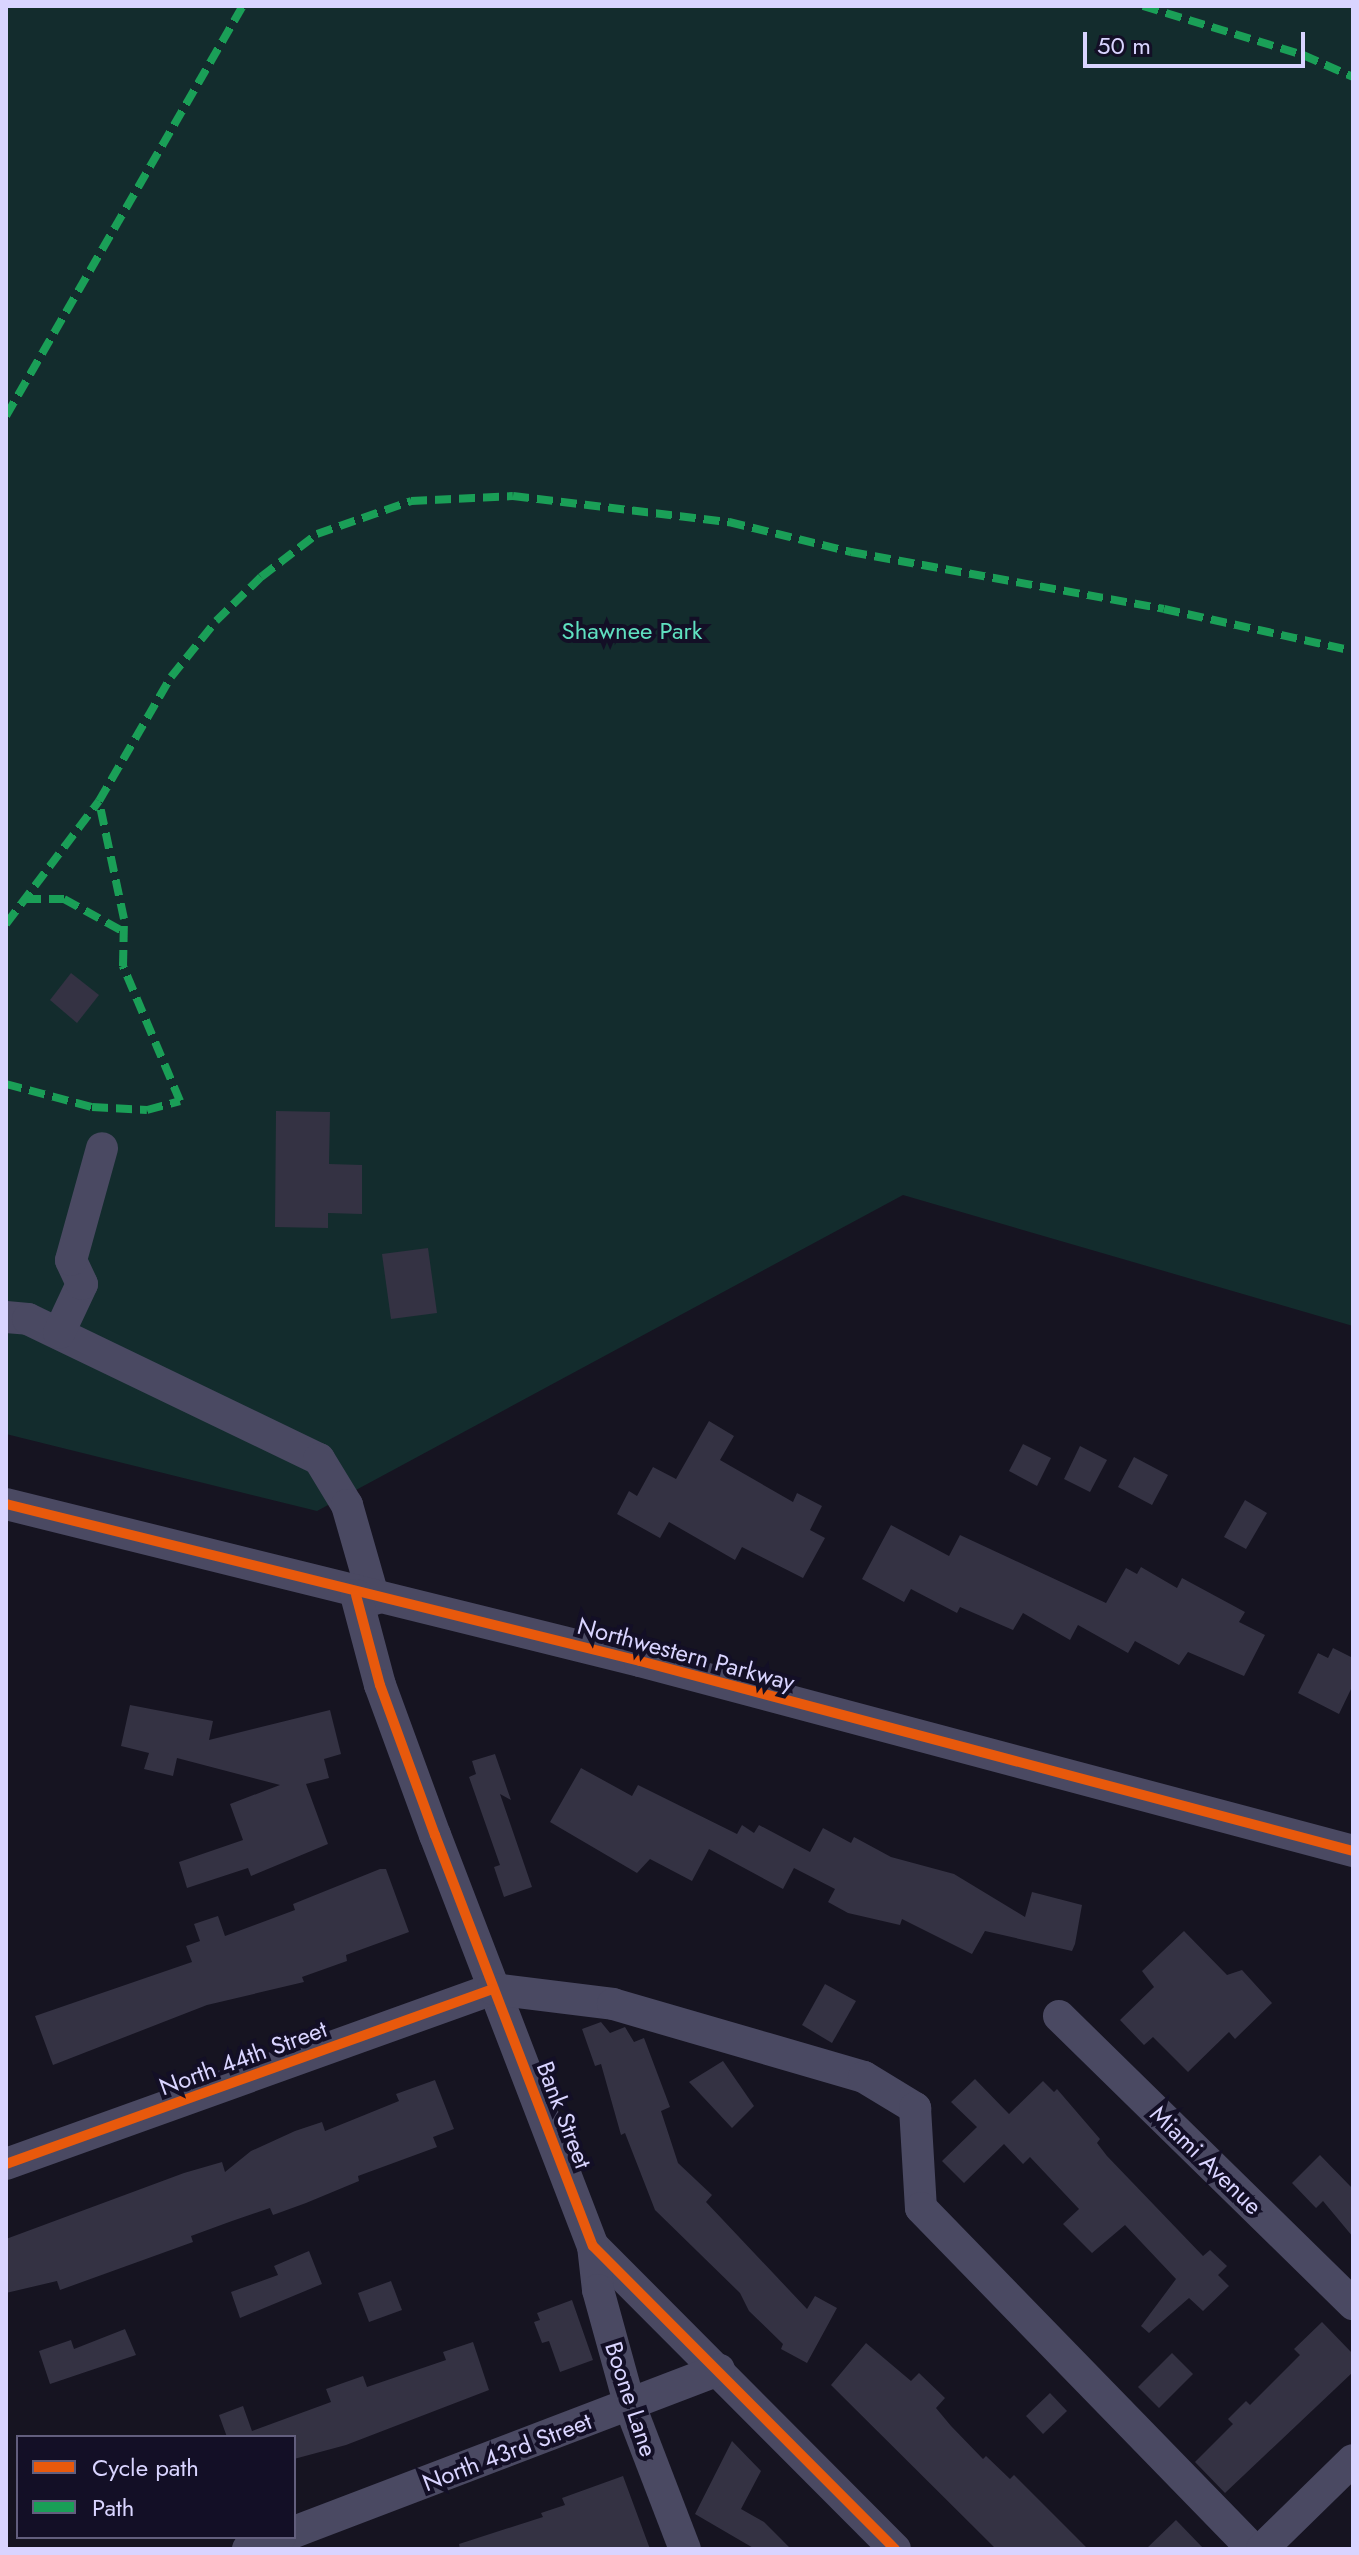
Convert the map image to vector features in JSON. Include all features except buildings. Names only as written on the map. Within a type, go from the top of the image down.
[{"type":"street","points":[[59,1333],[82,1284],[71,1260],[102,1148]]},
{"type":"street","name":"Bank Street","points":[[6,1317],[28,1319],[59,1333],[319,1459],[347,1505],[380,1685],[593,2246],[895,2549]]},
{"type":"street","name":"Northwestern Parkway","points":[[6,1504],[365,1597],[640,1661],[1353,1851]]},
{"type":"street","points":[[493,1989],[613,2004],[864,2077],[915,2108],[921,2208],[1253,2549]]},
{"type":"street","name":"North 44th Street","points":[[6,2164],[493,1989]]},
{"type":"street","name":"Miami Avenue","points":[[1059,2016],[1353,2304]]},
{"type":"street","name":"Boone Lane","points":[[593,2246],[598,2290],[630,2406],[685,2549]]},
{"type":"street","name":"North 43rd Street","points":[[296,2531],[719,2370]]},
{"type":"street","points":[[1262,2549],[1353,2460]]},
{"type":"street","points":[[248,2549],[275,2539]]},
{"type":"green space","name":"Shawnee Park","points":[[6,6],[1353,6],[1353,1326],[903,1195],[317,1511],[6,1434]]},
{"type":"marked path","points":[[6,416],[243,6]]},
{"type":"marked path","points":[[1143,6],[1303,55],[1353,77]]},
{"type":"marked path","points":[[6,924],[99,801],[171,677],[216,621],[261,577],[317,534],[411,501],[513,496],[729,522],[851,552],[1164,609],[1353,651]]},
{"type":"marked path","points":[[6,1084],[92,1107],[147,1110],[180,1101],[123,966],[124,919],[99,801]]},
{"type":"marked path","points":[[25,899],[64,899],[124,932]]},
{"type":"cycle path","points":[[6,1504],[640,1661],[1353,1851]]},
{"type":"cycle path","points":[[356,1595],[380,1685],[593,2246],[895,2549]]},
{"type":"cycle path","points":[[6,2164],[493,1989]]}]
